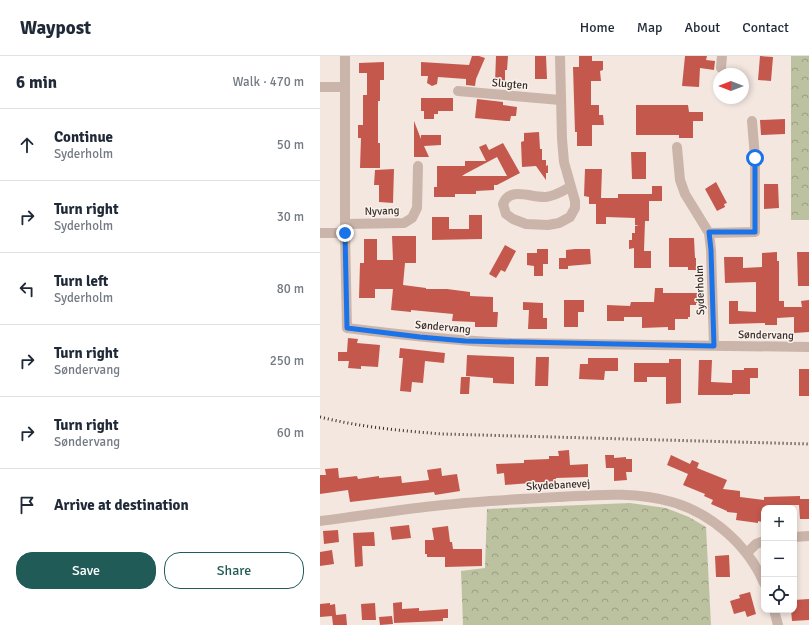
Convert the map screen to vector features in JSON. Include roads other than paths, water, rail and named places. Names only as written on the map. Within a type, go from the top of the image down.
[{"type":"street","name":"Søndervang","points":[[345,56],[345,229],[347,328],[465,341],[809,347]]},
{"type":"street","points":[[560,56],[560,100],[564,162],[575,201],[575,208],[570,217],[559,223],[548,225],[526,224],[513,219],[506,214],[503,204],[505,199],[509,196],[516,194],[546,197],[554,195],[570,187]]},
{"type":"street","points":[[720,68],[722,56]]},
{"type":"street","points":[[320,87],[344,87]]},
{"type":"street","name":"Slugten","points":[[458,91],[560,100]]},
{"type":"street","points":[[709,232],[755,232],[755,158],[752,121]]},
{"type":"street","name":"Syderholm","points":[[677,147],[680,180],[685,194],[709,232],[711,250],[714,346]]},
{"type":"street","name":"Nyvang","points":[[320,233],[404,223],[412,218],[417,208],[418,166]]},
{"type":"street","name":"Skydebanevej","points":[[320,521],[442,505],[510,499],[609,495],[651,497],[666,500],[694,510],[714,522],[731,536],[747,553],[761,577]]},
{"type":"street","points":[[797,537],[809,536]]},
{"type":"street","points":[[747,553],[756,544],[761,542]]},
{"type":"street","points":[[775,613],[778,625]]},
{"type":"railway","points":[[320,417],[381,428],[443,434],[809,444]]}]
